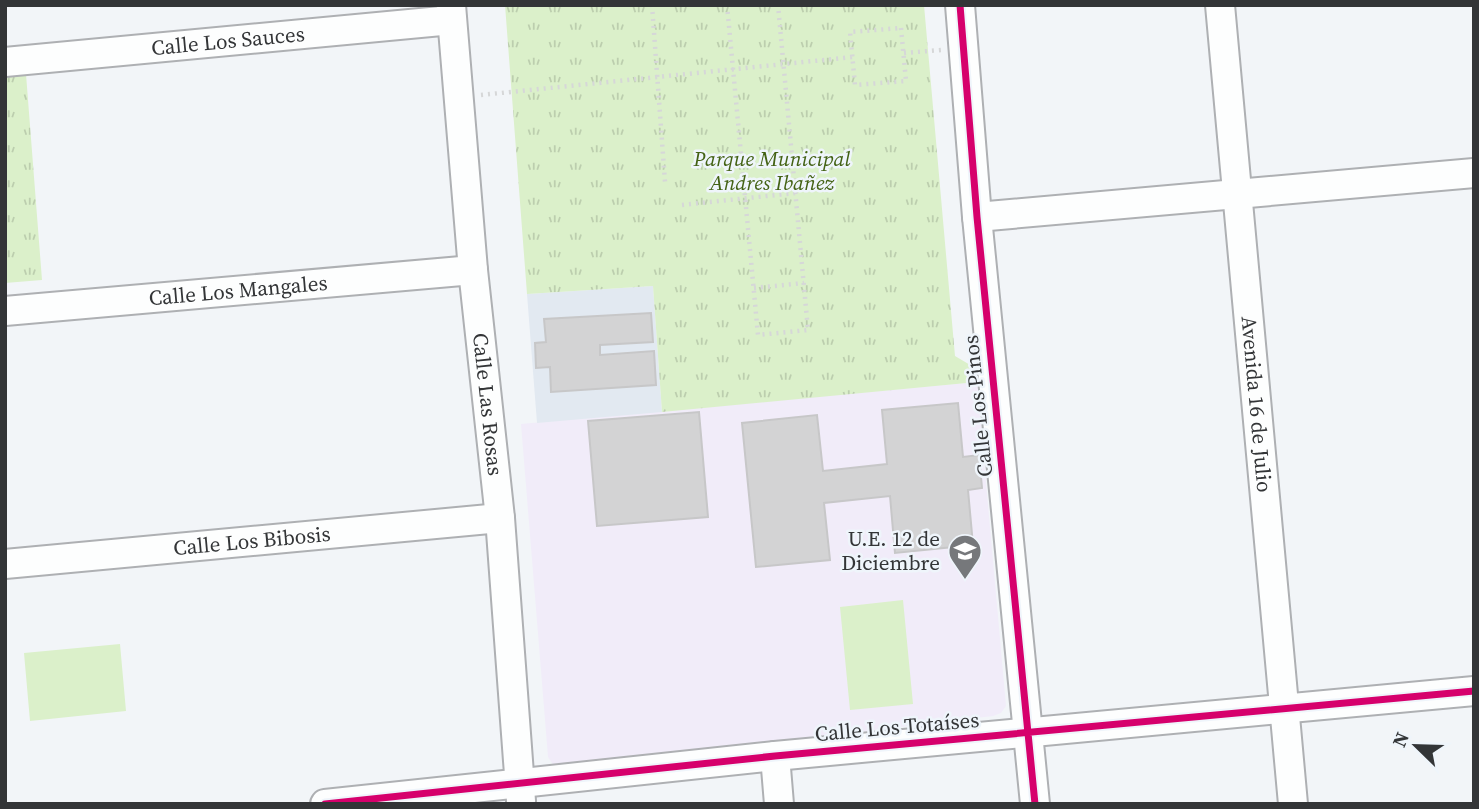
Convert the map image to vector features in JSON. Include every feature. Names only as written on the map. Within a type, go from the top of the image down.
[{"type":"street","name":"Calle Los Pinos","points":[[960,5],[977,217],[1035,804]]},
{"type":"street","name":"Avenida 16 de Julio","points":[[1220,5],[1293,804]]},
{"type":"street","name":"Calle Los Sauces","points":[[5,62],[452,13]]},
{"type":"street","name":"Calle Las Rosas","points":[[452,13],[473,270],[500,518],[521,794]]},
{"type":"street","points":[[977,217],[1474,173]]},
{"type":"street","name":"Calle Los Mangales","points":[[5,311],[473,270]]},
{"type":"street","name":"Calle Los Bibosis","points":[[5,564],[500,518]]},
{"type":"street","name":"Calle Los Totaíses","points":[[325,804],[521,794],[775,756],[1474,691]]},
{"type":"street","points":[[775,756],[779,804]]},
{"type":"path","points":[[652,5],[665,182]]},
{"type":"path","points":[[727,5],[758,335],[808,330],[778,5]]},
{"type":"path","points":[[901,28],[904,53],[906,80],[855,85],[850,32],[901,28]]},
{"type":"path","points":[[904,53],[963,49]]},
{"type":"path","points":[[459,98],[853,57]]},
{"type":"path","points":[[682,205],[795,193]]},
{"type":"path","points":[[754,288],[804,283]]},
{"type":"shaded area","points":[[653,286],[662,412],[537,423],[527,294]]},
{"type":"shaded area","points":[[977,382],[1006,706],[1001,713],[566,767],[554,766],[548,757],[521,424]]},
{"type":"green space","name":"Parque Municipal Andres Ibañez","points":[[505,5],[924,5],[955,356],[977,369],[977,382],[662,412],[653,286],[527,294]]},
{"type":"green space","points":[[26,74],[42,280],[5,283],[5,76]]},
{"type":"green space","points":[[903,600],[913,704],[850,710],[840,607]]},
{"type":"green space","points":[[120,644],[126,711],[30,721],[24,653]]},
{"type":"building","points":[[651,313],[653,342],[600,345],[600,355],[654,351],[656,385],[551,392],[550,367],[536,368],[535,343],[546,342],[544,319]]},
{"type":"building","points":[[958,403],[963,457],[979,455],[982,488],[968,490],[973,545],[895,553],[890,496],[824,503],[830,560],[756,567],[742,423],[817,415],[823,471],[887,464],[882,410]]},
{"type":"building","points":[[699,412],[708,517],[597,526],[588,421]]},
{"type":"cycle path","points":[[960,5],[977,217],[1035,804]]},
{"type":"cycle path","points":[[325,804],[775,756],[1474,691]]},
{"type":"place","name":"U.E. 12 de Diciembre","points":[[965,581]]}]
